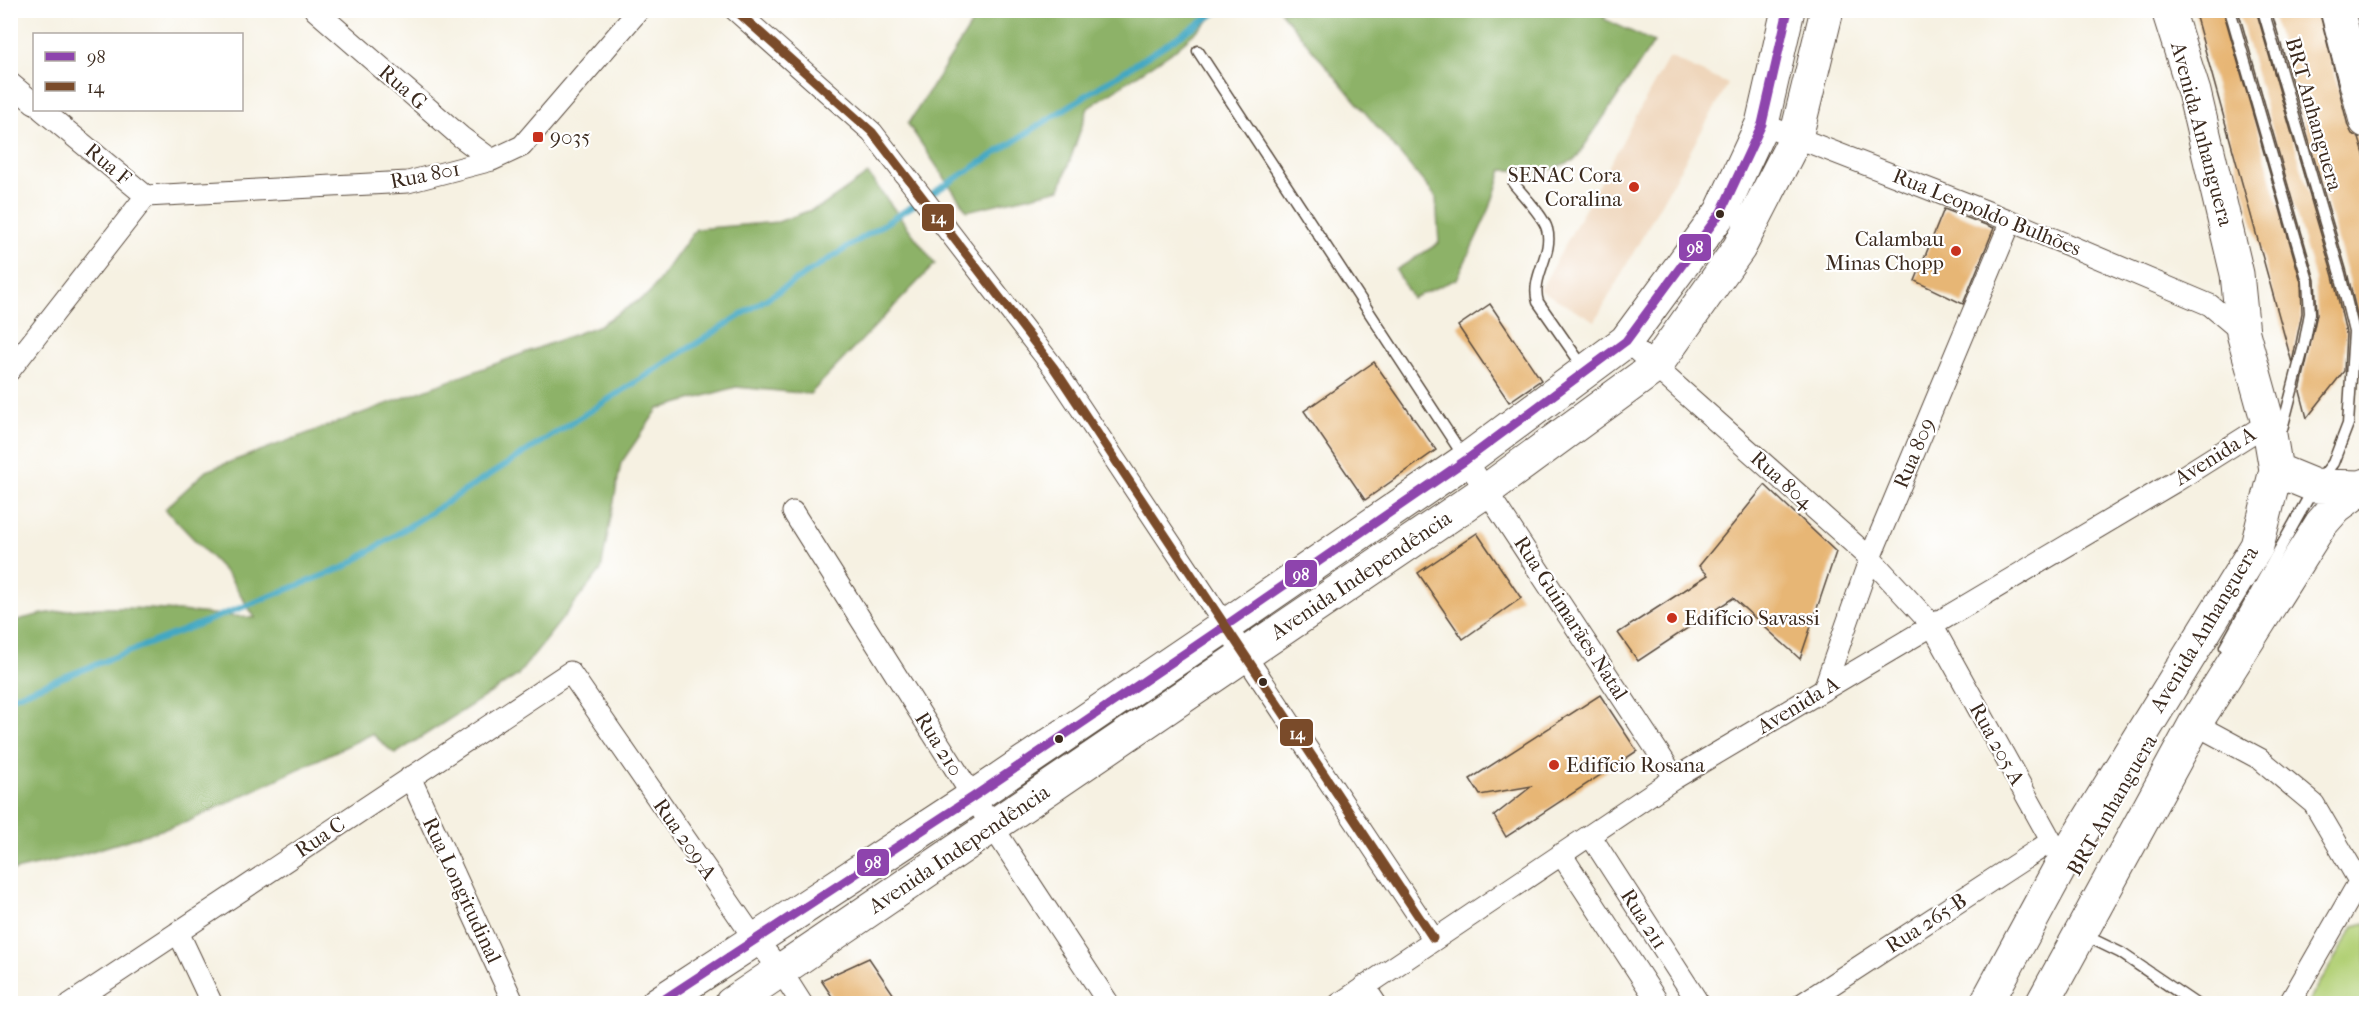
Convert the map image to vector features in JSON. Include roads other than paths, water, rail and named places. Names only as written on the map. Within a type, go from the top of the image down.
[{"type":"main road","name":"Avenida Independência","points":[[657,1004],[973,797],[1225,626],[1466,460],[1626,341],[1721,212],[1762,124],[1788,10]]},
{"type":"main road","name":"Avenida Independência","points":[[731,1004],[1487,490],[1655,367],[1739,248],[1796,137],[1827,10]]},
{"type":"main road","name":"Avenida Anhanguera","points":[[1986,1004],[2057,852],[2257,546],[2289,480],[2268,423],[2243,333],[2237,274],[2194,92],[2168,10]]},
{"type":"main road","points":[[2337,10],[2357,46],[2367,120]]},
{"type":"main road","points":[[2289,480],[2365,486]]},
{"type":"main road","name":"Avenida Anhanguera","points":[[2042,1004],[2195,724],[2321,524],[2336,507],[2365,486]]},
{"type":"street","name":"Rua G","points":[[315,10],[460,137],[492,160]]},
{"type":"street","name":"Rua 801","points":[[146,196],[408,182],[492,160],[522,146],[639,10]]},
{"type":"street","points":[[735,10],[872,132],[1054,368],[1433,938]]},
{"type":"street","points":[[10,83],[33,102]]},
{"type":"street","name":"Rua F","points":[[43,111],[146,196]]},
{"type":"street","name":"Rua Leopoldo Bulhões","points":[[1762,124],[2011,221],[2210,305],[2243,333]]},
{"type":"street","points":[[10,370],[146,196]]},
{"type":"street","name":"Rua 809","points":[[1824,689],[1870,558],[2011,221]]},
{"type":"street","points":[[2210,305],[2237,274]]},
{"type":"street","name":"Rua 804","points":[[1626,341],[1870,558],[1932,625]]},
{"type":"street","name":"Avenida A","points":[[1339,1004],[1370,995],[1433,938],[1675,778],[2176,481],[2268,423]]},
{"type":"street","name":"Rua Guimarães Natal","points":[[1466,460],[1675,778]]},
{"type":"street","name":"Rua 210","points":[[793,512],[973,797],[1109,1004]]},
{"type":"street","name":"Rua 205 A","points":[[1932,625],[2057,852]]},
{"type":"street","name":"Rua C","points":[[70,1004],[570,672]]},
{"type":"street","name":"Rua 209-A","points":[[570,672],[754,939],[781,971],[802,1004]]},
{"type":"street","points":[[2195,724],[2260,759],[2314,804],[2363,888],[2289,1004]]},
{"type":"street","name":"Rua Longitudinal","points":[[410,777],[514,1004]]},
{"type":"street","name":"Rua 211","points":[[1590,835],[1699,1004]]},
{"type":"street","name":"Rua 265-B","points":[[1802,1004],[2057,852]]},
{"type":"street","name":"Rua 211","points":[[1560,854],[1659,1004]]},
{"type":"street","points":[[178,932],[212,1004]]},
{"type":"lane","name":"BRT Anhanguera","points":[[2230,10],[2308,281],[2310,313],[2304,345],[2284,417],[2289,480],[2254,596]]},
{"type":"lane","name":"BRT Anhanguera","points":[[2263,10],[2340,274],[2354,333],[2348,424],[2332,463],[2289,480]]},
{"type":"lane","points":[[1198,51],[1466,460]]},
{"type":"lane","points":[[1514,184],[1547,227],[1549,239],[1534,291],[1538,302],[1586,371]]},
{"type":"lane","name":"BRT Anhanguera","points":[[2219,657],[2254,596],[2277,530]]},
{"type":"lane","points":[[2080,933],[2121,954],[2196,1004]]},
{"type":"waterway","points":[[933,193],[1220,10]]},
{"type":"waterway","points":[[10,698],[345,567],[914,205]]},
{"type":"place","name":"9035","points":[[538,137]]},
{"type":"place","name":"SENAC Cora Coralina","points":[[1634,187]]},
{"type":"place","name":"Calambau Minas Chopp","points":[[1956,251]]},
{"type":"place","name":"Edifício Savassi","points":[[1672,618]]},
{"type":"place","name":"Edifício Rosana","points":[[1554,765]]}]
